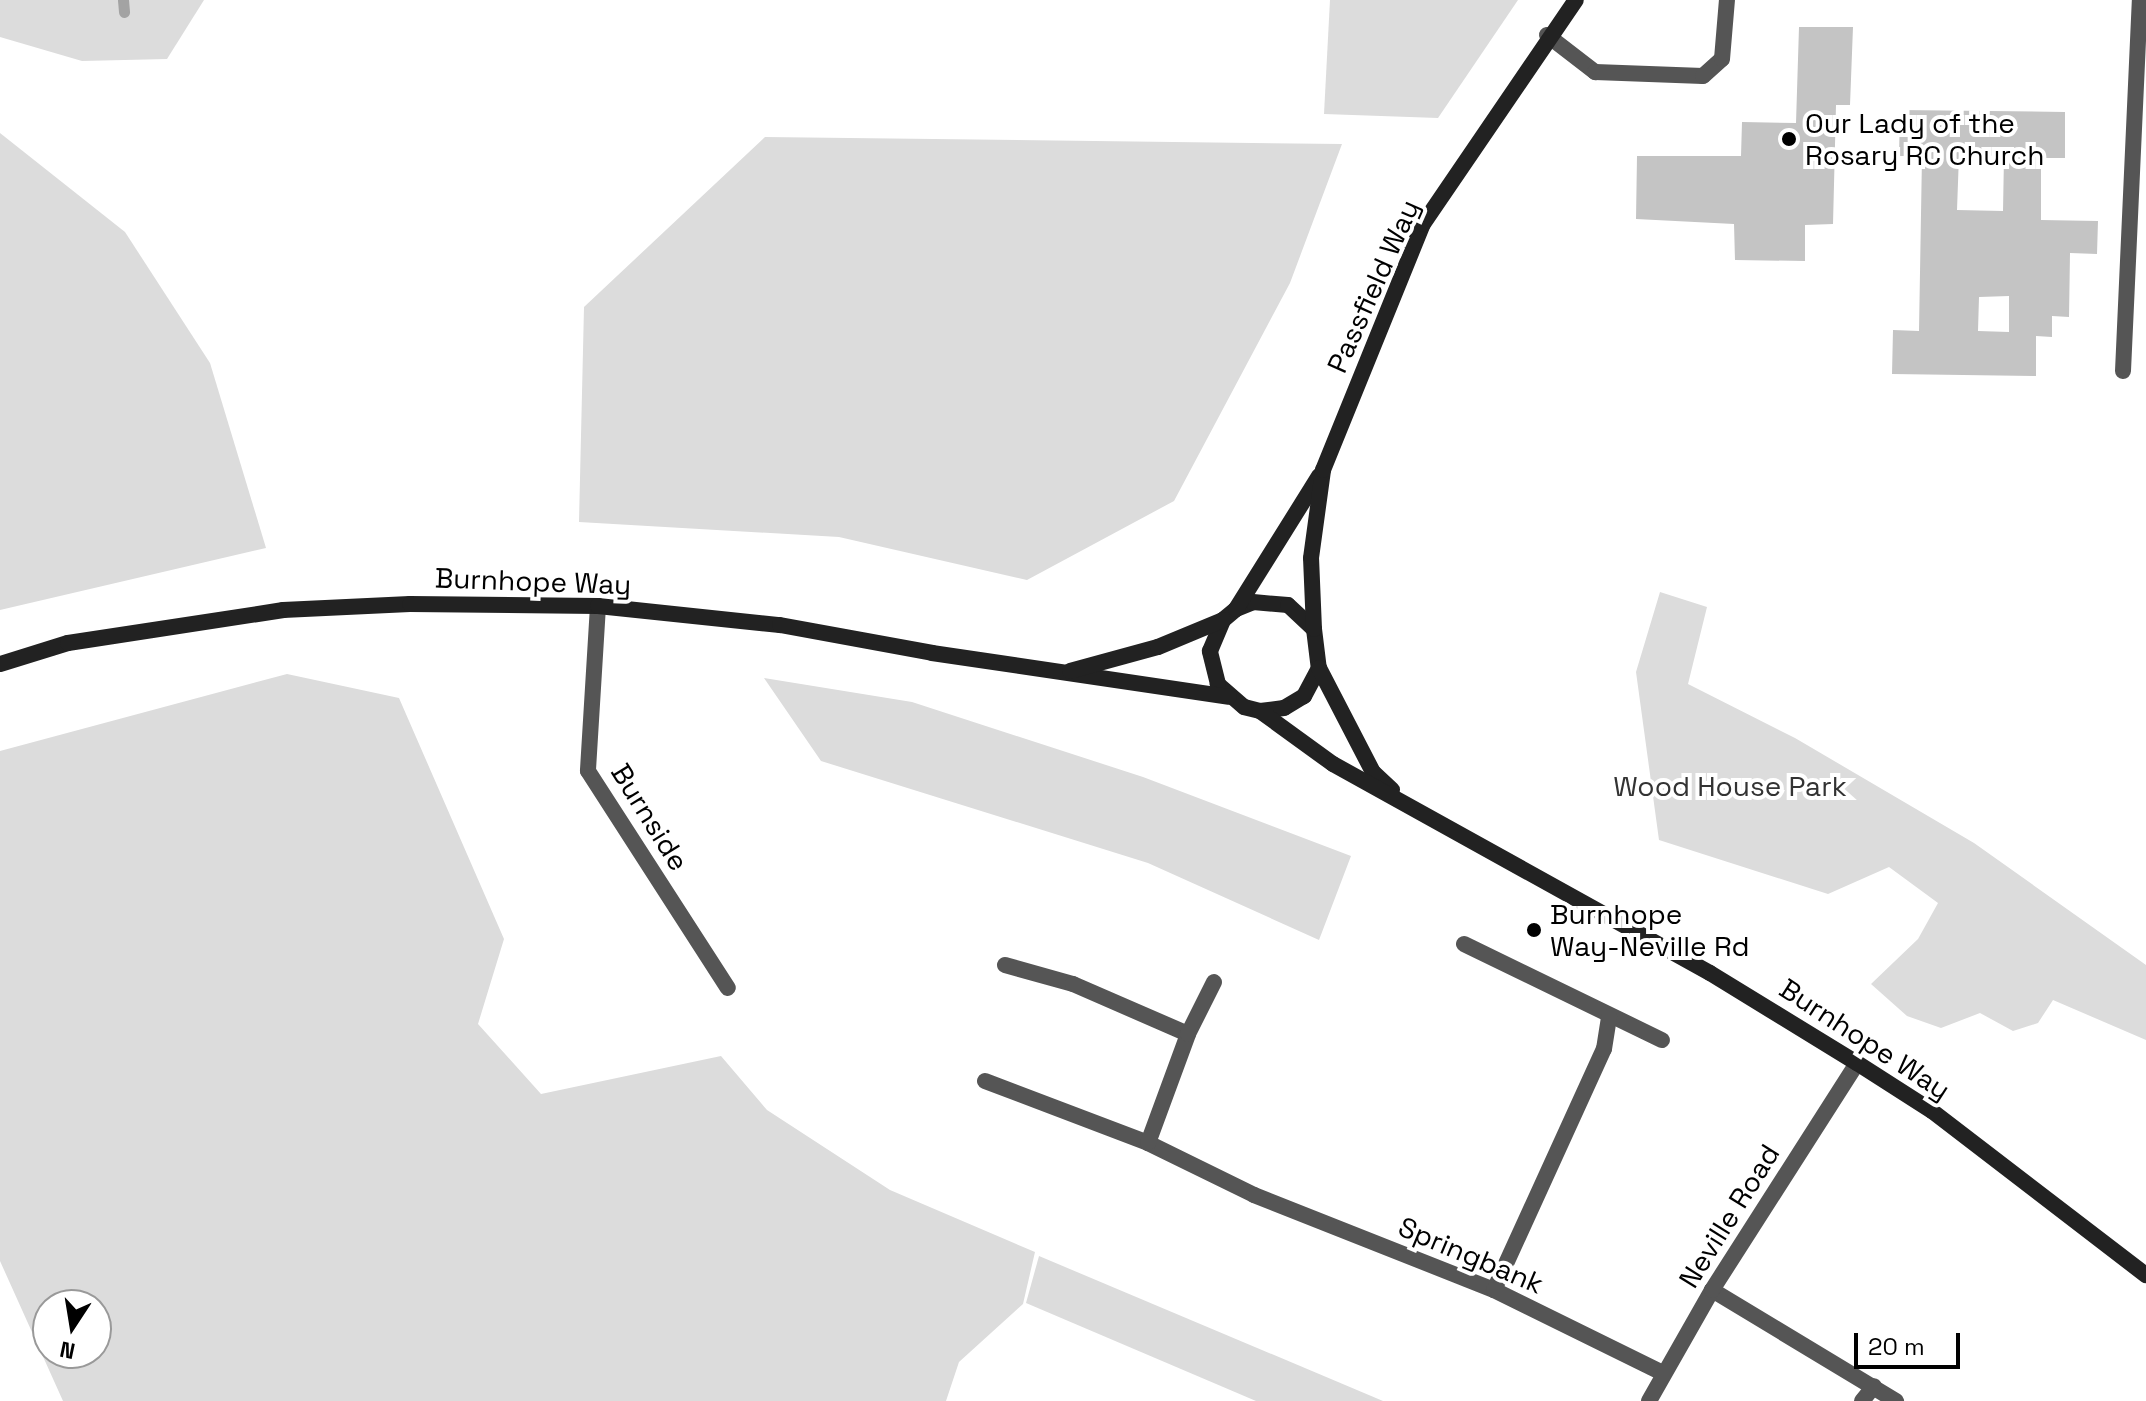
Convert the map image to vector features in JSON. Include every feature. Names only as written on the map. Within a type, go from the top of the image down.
[{"type":"main road","name":"Passfield Way","points":[[1314,629],[1311,558],[1323,470],[1423,224],[1547,35],[1576,0]]},
{"type":"main road","points":[[1236,609],[1262,601],[1288,605],[1314,629],[1319,668],[1304,696],[1284,708],[1260,711],[1229,697],[1218,684],[1210,651],[1223,620],[1236,609],[1323,470]]},
{"type":"main road","name":"Burnhope Way","points":[[0,664],[68,643],[283,610],[410,604],[598,606],[780,625],[1229,697]]},
{"type":"main road","name":"Burnhope Way","points":[[1065,672],[1158,647],[1223,620]]},
{"type":"main road","name":"Burnhope Way","points":[[1319,668],[1373,772],[1411,808]]},
{"type":"main road","name":"Burnhope Way","points":[[1260,711],[1333,764],[1710,973],[1857,1063],[1932,1111],[2146,1275]]},
{"type":"street","points":[[1547,35],[1595,72],[1703,76],[1722,59],[1727,0]]},
{"type":"street","points":[[2123,371],[2140,0]]},
{"type":"street","name":"Burnside","points":[[598,606],[588,771],[728,988]]},
{"type":"street","points":[[1464,944],[1662,1040]]},
{"type":"street","points":[[1005,965],[1073,984],[1188,1034]]},
{"type":"street","points":[[1148,1143],[1188,1034],[1214,982]]},
{"type":"street","points":[[1494,1290],[1604,1049],[1609,1016]]},
{"type":"street","name":"Neville Road","points":[[1649,1401],[1712,1290],[1857,1063]]},
{"type":"street","name":"Springbank","points":[[985,1081],[1148,1143],[1254,1195],[1494,1290],[1663,1373]]},
{"type":"street","points":[[1712,1290],[1896,1401]]},
{"type":"street","points":[[1862,1401],[1874,1386]]},
{"type":"green space","points":[[0,0],[204,0],[167,59],[82,61],[0,37]]},
{"type":"green space","points":[[1330,0],[1518,0],[1438,118],[1324,114]]},
{"type":"green space","points":[[0,133],[125,232],[210,363],[266,548],[0,610]]},
{"type":"green space","points":[[765,137],[1342,144],[1290,283],[1174,501],[1027,580],[839,537],[579,522],[584,307]]},
{"type":"green space","name":"Wood House Park","points":[[1660,592],[1707,607],[1688,684],[1795,738],[1974,843],[2146,965],[2146,1040],[2053,1000],[2038,1023],[2013,1031],[1980,1013],[1941,1028],[1907,1016],[1871,984],[1918,939],[1938,903],[1889,867],[1828,894],[1659,840],[1636,672]]},
{"type":"green space","points":[[287,674],[399,698],[504,939],[478,1024],[541,1094],[721,1056],[767,1110],[890,1190],[1035,1252],[1023,1304],[959,1362],[946,1401],[63,1401],[49,1369],[112,1369],[112,1289],[32,1289],[32,1332],[0,1261],[0,751]]},
{"type":"green space","points":[[764,678],[912,702],[1143,777],[1351,856],[1319,940],[1148,863],[821,761]]},
{"type":"green space","points":[[1039,1256],[1383,1401],[1256,1401],[1026,1303]]},
{"type":"building","name":"Our Lady of the Rosary RC Church","points":[[1799,27],[1853,27],[1850,105],[1836,105],[1833,224],[1805,225],[1805,261],[1735,260],[1734,224],[1636,219],[1637,156],[1741,156],[1742,122],[1796,123]]},
{"type":"building","points":[[1900,110],[2065,112],[2065,158],[2041,158],[2041,220],[2098,221],[2097,254],[2070,253],[2069,317],[2052,316],[2052,337],[2036,336],[2036,376],[1892,374],[1893,330],[1919,331],[1922,156],[1899,156]],"holes":[[[1959,155],[2004,156],[2003,211],[1957,210]],[[2009,296],[2009,332],[1978,331],[1979,297]]]},
{"type":"waterway","points":[[123,0],[124,12]]},
{"type":"place","name":"Our Lady of the Rosary RC Church","points":[[1789,139]]},
{"type":"place","name":"Burnhope Way-Neville Rd","points":[[1534,930]]}]
